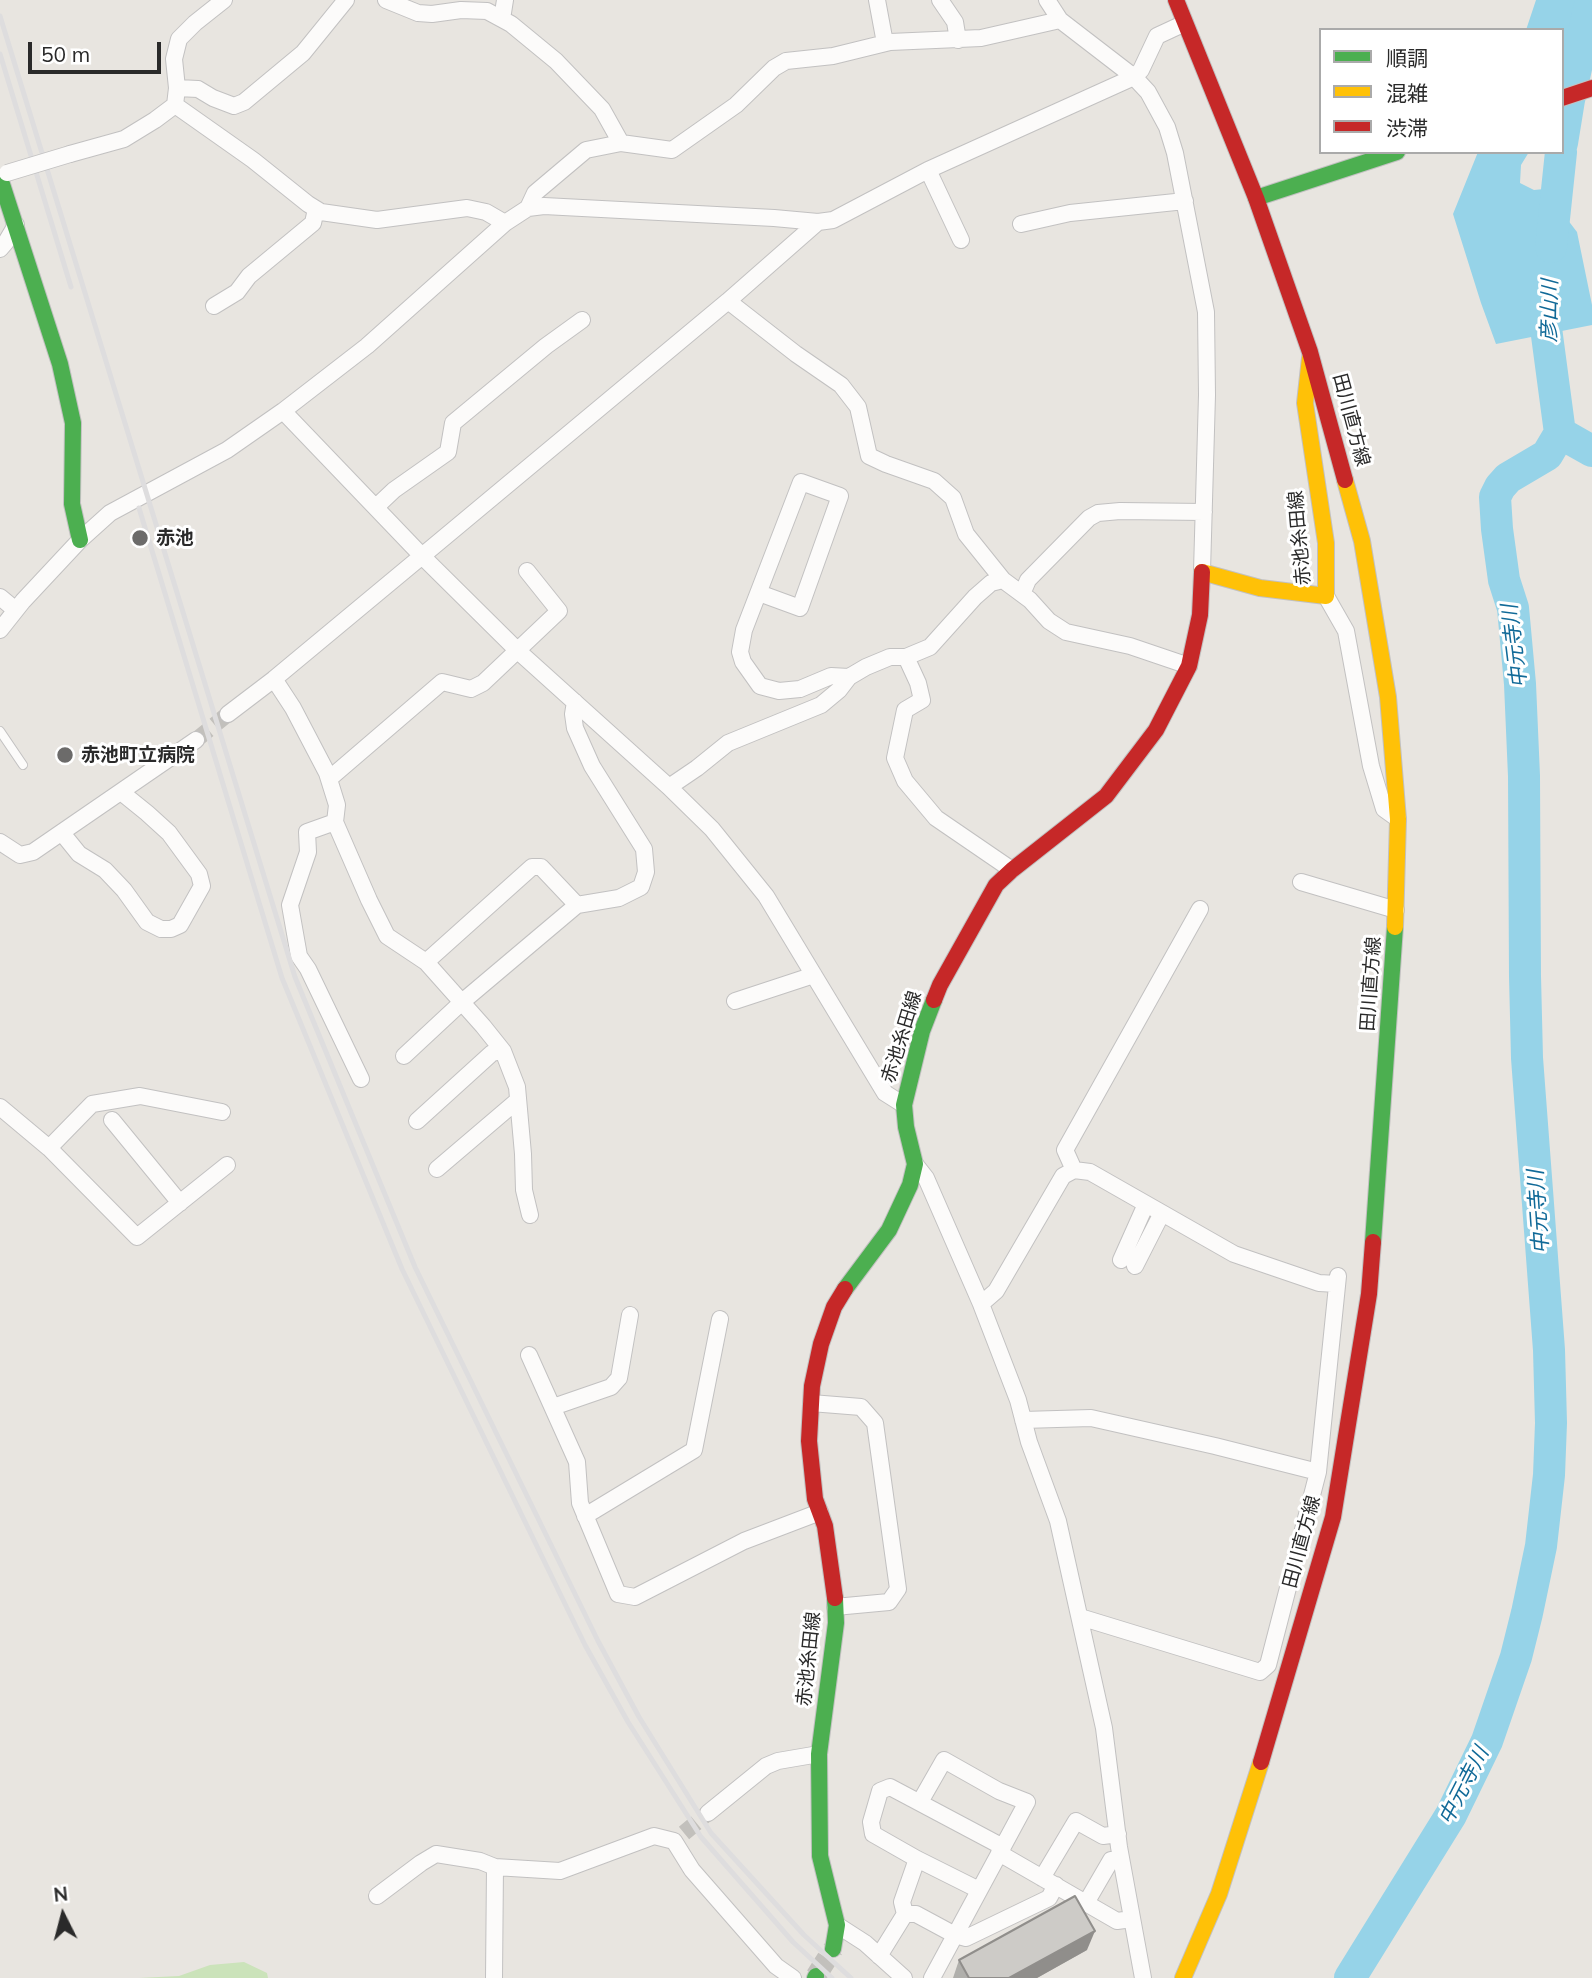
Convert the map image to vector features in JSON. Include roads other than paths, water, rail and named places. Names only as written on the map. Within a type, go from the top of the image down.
[{"type":"main road","name":"田川直方線","points":[[1176,0],[1256,198],[1310,352],[1362,541],[1388,697],[1398,819],[1396,910],[1369,1294],[1333,1517],[1219,1894],[1183,1978]]},
{"type":"main road","points":[[1564,97],[1592,88]]},
{"type":"main road","points":[[1256,198],[1390,154]]},
{"type":"main road","points":[[2,176],[60,364],[73,423],[72,504],[80,540]]},
{"type":"main road","name":"赤池糸田線","points":[[833,1949],[837,1925],[820,1856],[820,1754],[836,1623],[825,1526],[815,1499],[809,1441],[812,1386],[821,1344],[834,1307],[889,1230],[909,1185],[915,1164],[904,1105],[922,1031],[940,985],[996,885],[1106,796],[1156,730],[1189,666],[1200,615],[1202,570],[1260,588],[1326,596],[1326,543],[1305,403],[1310,352]]},
{"type":"street","points":[[2,176],[124,139],[175,105],[177,89],[174,59],[179,39],[224,0]]},
{"type":"street","points":[[177,89],[198,89],[234,106],[244,102],[303,53],[346,0]]},
{"type":"street","points":[[386,0],[418,13],[487,11],[511,24],[556,61],[602,109],[621,143]]},
{"type":"street","points":[[502,19],[505,0]]},
{"type":"street","points":[[877,0],[885,43]]},
{"type":"street","points":[[940,0],[955,22],[958,40]]},
{"type":"street","points":[[1047,0],[1060,20],[1148,92],[1167,127],[1175,153],[1206,312],[1208,395],[1202,570]]},
{"type":"street","points":[[528,208],[535,193],[586,150],[621,143],[671,150],[736,105],[774,68],[786,61],[834,56],[885,43],[981,38],[1060,20]]},
{"type":"street","points":[[0,630],[9,604],[110,513],[228,450],[284,411],[367,346],[505,223],[528,208],[544,206],[818,222],[833,220],[929,170],[1133,78],[1141,71],[1157,36],[1185,23]]},
{"type":"street","points":[[175,105],[321,212],[377,220],[467,208],[486,212],[505,223]]},
{"type":"street","points":[[929,170],[961,240]]},
{"type":"street","points":[[1021,224],[1070,213],[1185,201]]},
{"type":"street","points":[[214,306],[237,292],[249,276],[313,223],[316,209]]},
{"type":"street","points":[[228,714],[274,679],[728,301],[818,222]]},
{"type":"street","points":[[0,249],[16,225]]},
{"type":"street","points":[[728,301],[841,385],[858,407],[869,456],[934,481],[953,498],[966,534],[1003,580],[1023,594],[1049,621],[1066,632],[1130,646],[1189,666]]},
{"type":"street","points":[[376,507],[394,490],[448,452],[453,423],[546,346],[582,320]]},
{"type":"street","points":[[284,411],[517,650],[712,829],[766,896],[885,1093],[904,1105]]},
{"type":"street","points":[[759,593],[800,608],[840,496],[801,482],[744,630],[740,652],[743,662],[760,686],[779,691],[800,689],[831,677],[849,677]]},
{"type":"street","points":[[1023,594],[1028,580],[1089,518],[1098,513],[1204,512]]},
{"type":"street","points":[[329,779],[442,682],[471,689],[483,683],[559,611],[527,571]]},
{"type":"street","points":[[669,787],[728,743],[821,705],[839,690],[849,677],[866,667],[890,657],[906,657],[930,647],[975,597],[991,583],[1003,580]]},
{"type":"street","points":[[1326,596],[1346,631],[1371,766],[1384,809],[1398,819]]},
{"type":"street","points":[[906,657],[918,683],[922,700],[905,710],[895,758],[905,781],[936,818],[1012,870]]},
{"type":"street","points":[[274,679],[293,708],[329,779],[337,805],[335,822],[387,936],[426,962],[503,1051],[517,1087],[524,1190],[530,1215]]},
{"type":"street","points":[[404,1056],[576,905],[619,898],[640,887],[646,872],[645,849],[592,766],[575,728],[575,702]]},
{"type":"street","points":[[0,842],[20,855],[33,852],[196,740]]},
{"type":"street","points":[[62,833],[79,854],[105,870],[148,922],[161,929],[180,925],[202,886],[199,874],[169,833],[121,792]]},
{"type":"street","points":[[335,822],[307,832],[308,852],[290,905],[299,956],[308,969],[361,1079]]},
{"type":"street","points":[[426,962],[532,867],[541,867],[576,905]]},
{"type":"street","points":[[1301,882],[1396,910]]},
{"type":"street","points":[[1074,1170],[1065,1150],[1200,909]]},
{"type":"street","points":[[735,1001],[814,975]]},
{"type":"street","points":[[417,1121],[492,1053],[503,1051]]},
{"type":"street","points":[[49,1148],[92,1104],[140,1096],[222,1112]]},
{"type":"street","points":[[438,1169],[518,1100]]},
{"type":"street","points":[[0,1107],[49,1148],[137,1237],[227,1165]]},
{"type":"street","points":[[112,1120],[180,1203]]},
{"type":"street","points":[[915,1164],[926,1178],[981,1304],[1018,1399],[1029,1442],[1058,1521],[1104,1728],[1121,1859],[1143,1978]]},
{"type":"street","points":[[981,1304],[996,1291],[1063,1177],[1074,1170],[1090,1172],[1234,1254],[1319,1283],[1338,1280],[1318,1472],[1268,1665],[1260,1672],[1080,1617]]},
{"type":"street","points":[[1146,1204],[1128,1263],[1162,1213]]},
{"type":"street","points":[[553,1407],[611,1387],[619,1378],[630,1315]]},
{"type":"street","points":[[585,1516],[694,1450],[720,1319]]},
{"type":"street","points":[[529,1355],[577,1462],[579,1503],[618,1594],[635,1597],[744,1541],[820,1512]]},
{"type":"street","points":[[811,1402],[861,1407],[875,1423],[898,1589],[889,1602],[835,1607]]},
{"type":"street","points":[[1023,1420],[1091,1418],[1318,1472]]},
{"type":"street","points":[[708,1812],[766,1766],[778,1761],[820,1754]]},
{"type":"street","points":[[920,1802],[944,1760],[999,1791],[1027,1802],[932,1978]]},
{"type":"street","points":[[979,1890],[873,1834],[871,1822],[880,1791],[890,1787],[920,1802],[1117,1921],[1132,1919]]},
{"type":"street","points":[[905,1914],[916,1914],[966,1938],[1049,1898],[1049,1882],[1076,1821],[1103,1836],[1118,1834]]},
{"type":"street","points":[[377,1896],[436,1854],[480,1861],[495,1867],[560,1871],[654,1836],[679,1837],[692,1870],[776,1966],[793,1978]]},
{"type":"street","points":[[879,1956],[905,1914],[902,1902],[916,1859]]},
{"type":"street","points":[[1087,1903],[1111,1860],[1121,1859]]},
{"type":"street","points":[[494,1978],[495,1867]]},
{"type":"street","points":[[837,1925],[865,1943],[904,1978]]},
{"type":"lane","points":[[0,732],[23,765]]},
{"type":"water","points":[[1536,0],[1592,0],[1592,44],[1564,93],[1564,28],[1527,28]]},
{"type":"water","points":[[1477,154],[1528,154],[1521,165],[1520,183],[1534,190],[1544,189],[1577,232],[1592,305],[1592,325],[1496,344],[1453,214]]},
{"type":"waterway","name":"彦山川","points":[[1564,131],[1591,0]]},
{"type":"waterway","name":"彦山川","points":[[1551,247],[1561,154]]},
{"type":"waterway","name":"彦山川","points":[[1547,291],[1546,328],[1560,433]]},
{"type":"waterway","name":"彦山川","points":[[1560,433],[1592,451]]},
{"type":"waterway","name":"中元寺川","points":[[1350,1978],[1451,1815],[1487,1741],[1516,1657],[1541,1546],[1549,1475],[1551,1423],[1549,1350],[1527,1058],[1524,776],[1520,684],[1513,608],[1504,580],[1495,497],[1508,478],[1547,455],[1560,433]]},
{"type":"tunnel","points":[[196,740],[228,714]]},
{"type":"tunnel","points":[[684,1833],[708,1813]]},
{"type":"tunnel","points":[[816,1976],[833,1949]]},
{"type":"railway","points":[[0,16],[295,977],[415,1267],[598,1641],[639,1717],[711,1833],[804,1935],[851,1978]]},
{"type":"railway","points":[[0,54],[71,287]]},
{"type":"railway","points":[[139,508],[282,978],[402,1269],[585,1645],[628,1722],[701,1837],[793,1942],[832,1978]]},
{"type":"place","name":"赤池","points":[[140,538]]},
{"type":"place","name":"赤池町立病院","points":[[65,755]]}]
